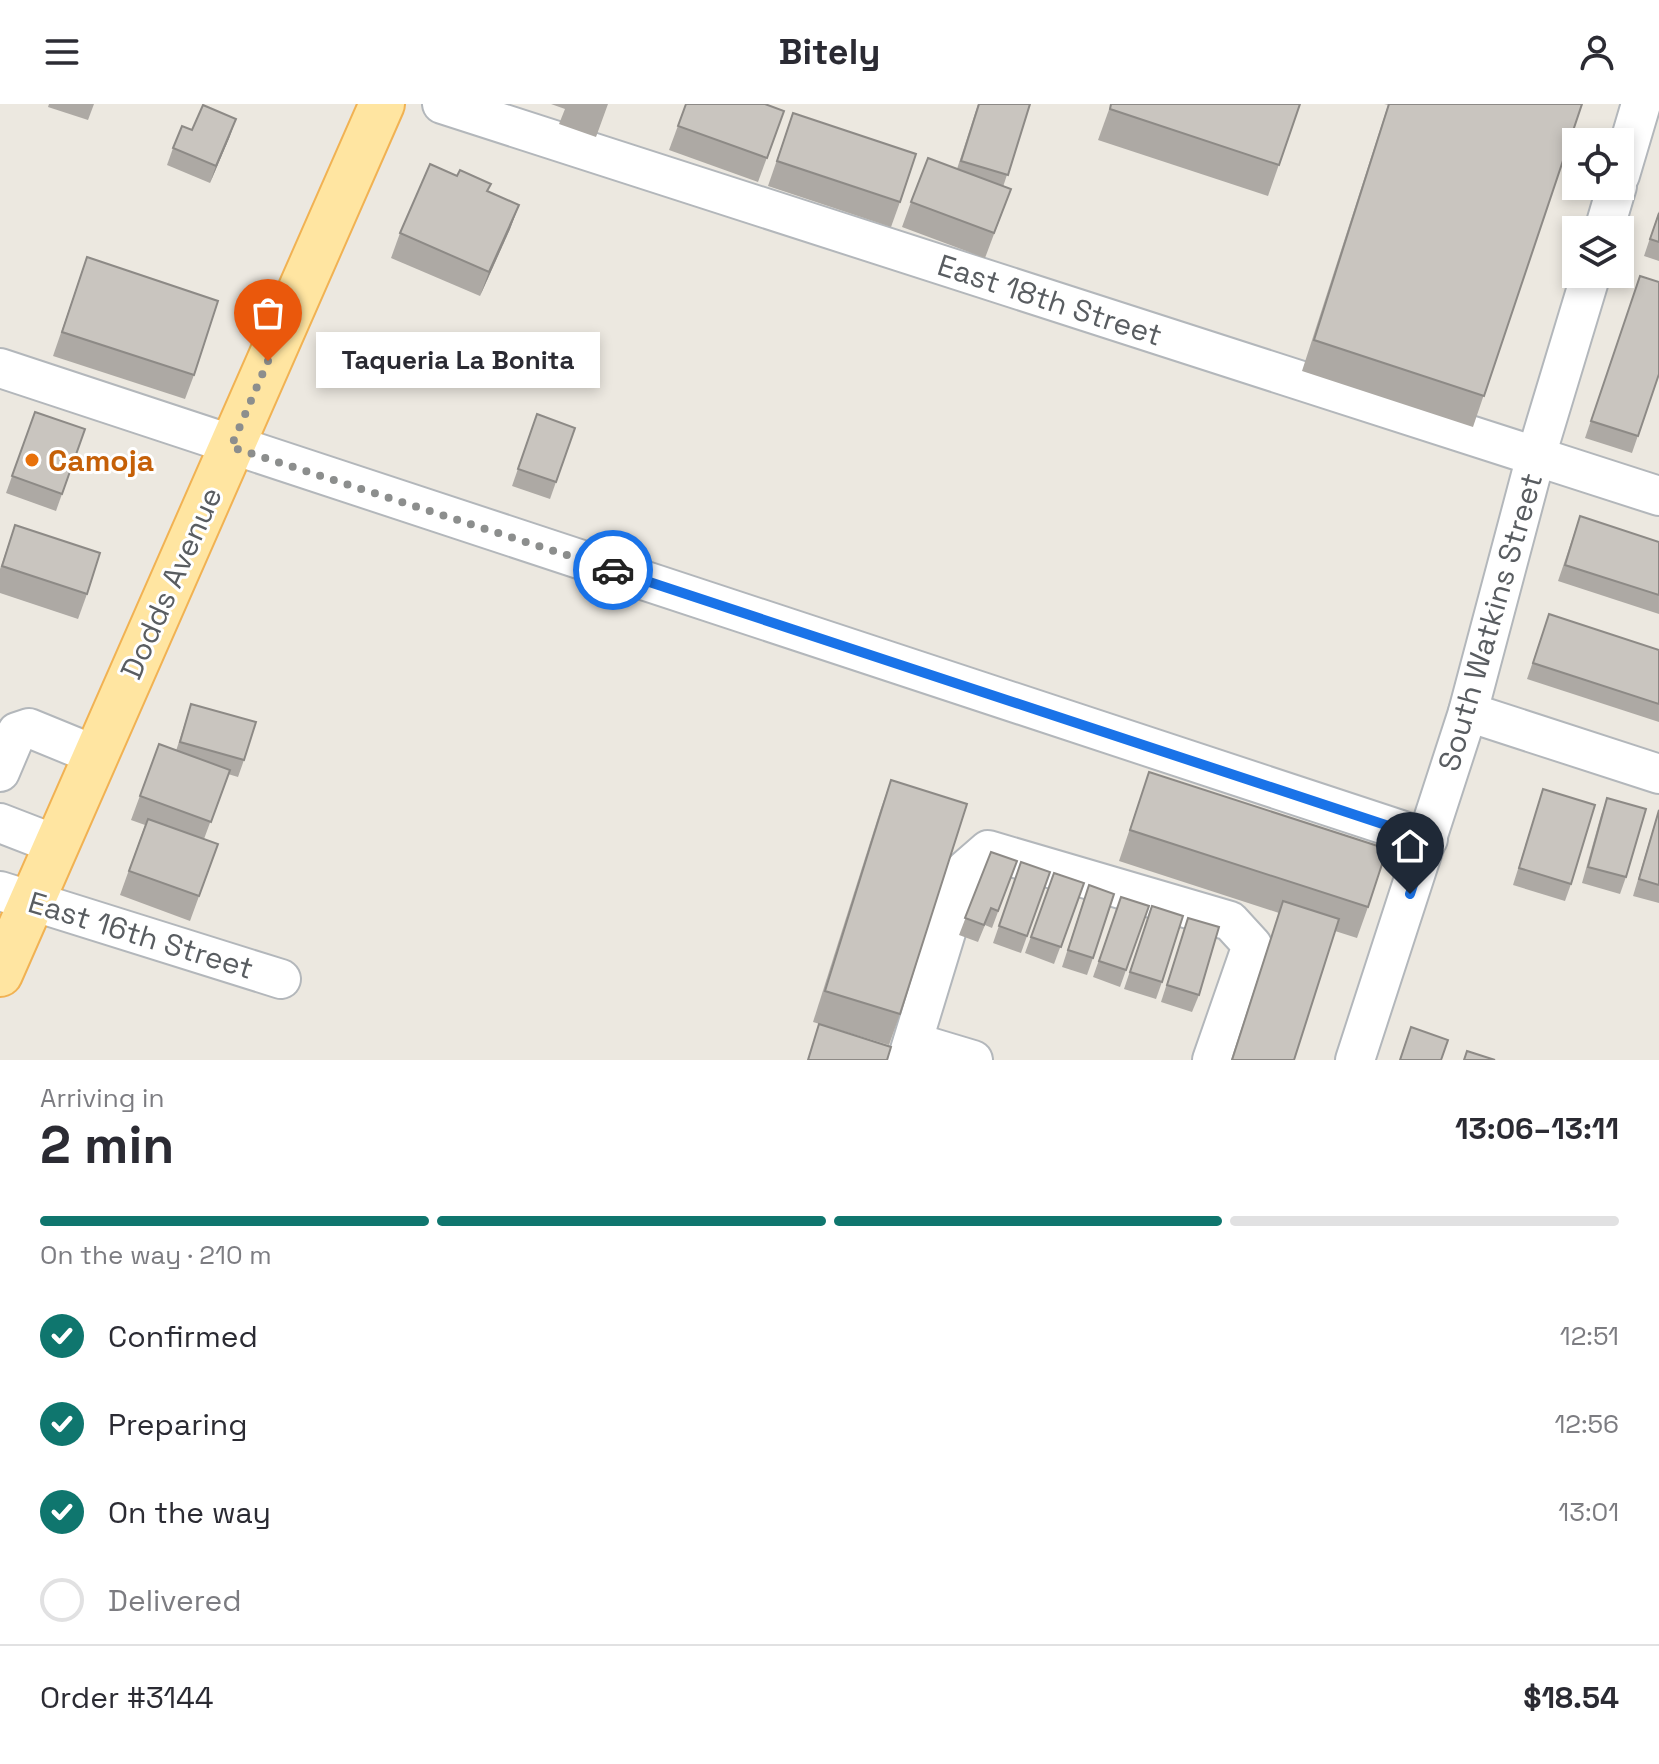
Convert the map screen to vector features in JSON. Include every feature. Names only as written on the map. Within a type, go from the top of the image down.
[{"type":"main road","name":"Dodds Avenue","points":[[0,974],[16,896],[57,845],[382,104]]},
{"type":"street","name":"East 18th Street","points":[[442,104],[1659,496]]},
{"type":"street","points":[[1634,128],[1641,104]]},
{"type":"street","name":"South Watkins Street","points":[[1355,1060],[1468,712],[1536,456],[1587,288]]},
{"type":"street","points":[[0,368],[231,447],[930,672],[1428,839]]},
{"type":"street","points":[[1468,712],[1659,774]]},
{"type":"street","points":[[0,772],[17,732],[29,728],[95,755]]},
{"type":"street","points":[[0,823],[57,845]]},
{"type":"street","points":[[973,1060],[910,1051],[965,870],[988,850],[1230,921],[1252,945],[1212,1060]]},
{"type":"street","name":"East 16th Street","points":[[16,896],[281,979]]},
{"type":"building","points":[[686,104],[765,104],[784,111],[767,158],[678,126]]},
{"type":"building","points":[[979,104],[1030,104],[1008,175],[961,161]]},
{"type":"building","points":[[1111,104],[1300,104],[1279,165],[1110,109]]},
{"type":"building","points":[[1389,104],[1582,104],[1574,128],[1562,128],[1562,164],[1484,396],[1314,340]]},
{"type":"building","points":[[203,105],[236,119],[216,166],[173,148],[182,126],[192,130]]},
{"type":"building","points":[[793,113],[916,154],[900,202],[777,161]]},
{"type":"building","points":[[928,158],[1011,189],[994,233],[911,202]]},
{"type":"building","points":[[430,164],[457,176],[460,170],[491,184],[487,191],[519,205],[489,272],[400,233]]},
{"type":"building","points":[[1659,213],[1659,242],[1650,239]]},
{"type":"building","points":[[87,257],[218,301],[194,375],[62,332]]},
{"type":"building","points":[[1640,276],[1659,282],[1659,374],[1638,436],[1591,421]]},
{"type":"building","points":[[35,412],[85,429],[62,494],[12,476]]},
{"type":"building","points":[[537,414],[575,428],[556,482],[518,469]]},
{"type":"building","points":[[1580,516],[1659,542],[1659,595],[1565,565]]},
{"type":"building","points":[[15,525],[100,553],[87,594],[2,566]]},
{"type":"building","points":[[1549,614],[1659,650],[1659,704],[1533,663]]},
{"type":"building","points":[[191,704],[256,722],[244,760],[180,742]]},
{"type":"building","points":[[159,744],[230,770],[211,822],[140,796]]},
{"type":"building","points":[[1149,772],[1387,849],[1368,907],[1130,830]]},
{"type":"building","points":[[891,780],[967,804],[900,1014],[825,991]]},
{"type":"building","points":[[1543,789],[1595,805],[1571,884],[1519,868]]},
{"type":"building","points":[[1607,798],[1646,809],[1626,877],[1588,867]]},
{"type":"building","points":[[1659,810],[1659,885],[1639,879]]},
{"type":"building","points":[[148,819],[218,844],[199,896],[129,871]]},
{"type":"building","points":[[991,852],[1017,861],[998,911],[991,908],[984,925],[965,918]]},
{"type":"building","points":[[1021,862],[1050,872],[1027,936],[999,926]]},
{"type":"building","points":[[1054,873],[1084,883],[1061,947],[1031,937]]},
{"type":"building","points":[[1089,885],[1114,894],[1093,958],[1068,950]]},
{"type":"building","points":[[1121,897],[1149,906],[1126,970],[1099,961]]},
{"type":"building","points":[[1283,901],[1339,919],[1294,1060],[1232,1060]]},
{"type":"building","points":[[1152,906],[1183,916],[1162,982],[1130,972]]},
{"type":"building","points":[[1188,918],[1219,927],[1199,995],[1167,985]]},
{"type":"building","points":[[819,1024],[891,1047],[887,1060],[808,1060]]},
{"type":"building","points":[[1411,1027],[1448,1040],[1441,1060],[1400,1060]]},
{"type":"building","points":[[1467,1051],[1495,1060],[1464,1060]]},
{"type":"way so far","points":[[268,361],[231,447],[613,570]]},
{"type":"place","name":"Taqueria La Bonita","points":[[268,361]]},
{"type":"place","name":"Camoja","points":[[32,460]]},
{"type":"route","points":[[613,570],[930,672],[1428,839],[1410,894]]}]
